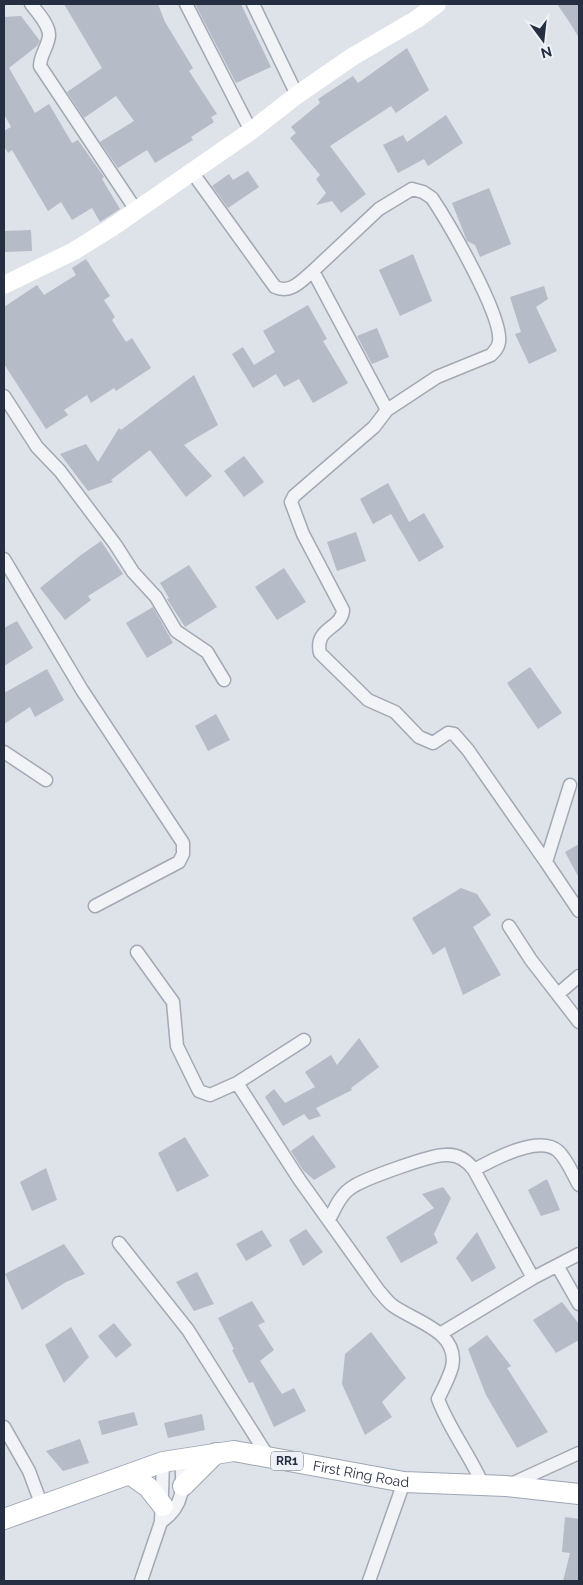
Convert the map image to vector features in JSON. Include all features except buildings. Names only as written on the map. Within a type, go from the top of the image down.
[{"type":"main road","name":"First Ring Road","points":[[4,1519],[172,1460],[234,1451],[404,1482],[506,1486],[579,1494]]},
{"type":"main road","points":[[183,1486],[216,1453]]},
{"type":"main road","points":[[131,1475],[148,1487],[162,1514]]},
{"type":"street","points":[[31,4],[46,25],[49,35],[40,57],[40,66],[136,210]]},
{"type":"street","points":[[186,4],[250,131]]},
{"type":"street","points":[[253,4],[297,94]]},
{"type":"street","points":[[4,285],[74,251],[192,172],[250,131],[297,94],[352,57],[417,19],[437,4]]},
{"type":"street","points":[[192,172],[275,287],[290,290],[379,209],[412,189],[432,198],[466,256],[488,300],[499,336],[497,349],[491,355],[438,377],[387,410],[374,427],[294,496],[291,502],[303,534],[343,610],[340,618],[320,637],[318,644],[320,653],[368,700],[395,712],[419,737],[427,742],[438,741],[448,733],[454,734],[468,750],[579,911]]},
{"type":"street","points":[[313,271],[387,410]]},
{"type":"street","points":[[4,396],[37,448],[60,471],[116,544],[133,572],[156,597],[176,631],[207,652],[224,680]]},
{"type":"street","points":[[4,559],[82,690],[183,843],[184,854],[179,862],[95,906]]},
{"type":"street","points":[[4,752],[46,780]]},
{"type":"street","points":[[546,862],[570,785]]},
{"type":"street","points":[[509,926],[531,960],[579,1022]]},
{"type":"street","points":[[137,952],[173,1002],[177,1046],[200,1091],[210,1095],[237,1083],[304,1040]]},
{"type":"street","points":[[558,994],[579,976]]},
{"type":"street","points":[[237,1083],[328,1220],[379,1291],[392,1305],[440,1334],[452,1353],[452,1367],[438,1399],[444,1413],[476,1467],[483,1485]]},
{"type":"street","points":[[474,1170],[508,1152],[525,1147],[552,1148],[558,1151],[579,1185]]},
{"type":"street","points":[[328,1220],[345,1193],[354,1186],[411,1164],[444,1155],[458,1156],[469,1163],[474,1170],[533,1278]]},
{"type":"street","points":[[119,1243],[188,1330],[269,1458]]},
{"type":"street","points":[[440,1334],[533,1278],[558,1267],[579,1254]]},
{"type":"street","points":[[558,1267],[579,1304]]},
{"type":"street","points":[[4,1427],[29,1471],[42,1506]]},
{"type":"street","points":[[506,1486],[579,1453]]},
{"type":"street","points":[[162,1514],[174,1512],[183,1486],[172,1460]]},
{"type":"street","points":[[141,1581],[162,1514],[172,1460]]},
{"type":"street","points":[[369,1581],[404,1482]]}]
